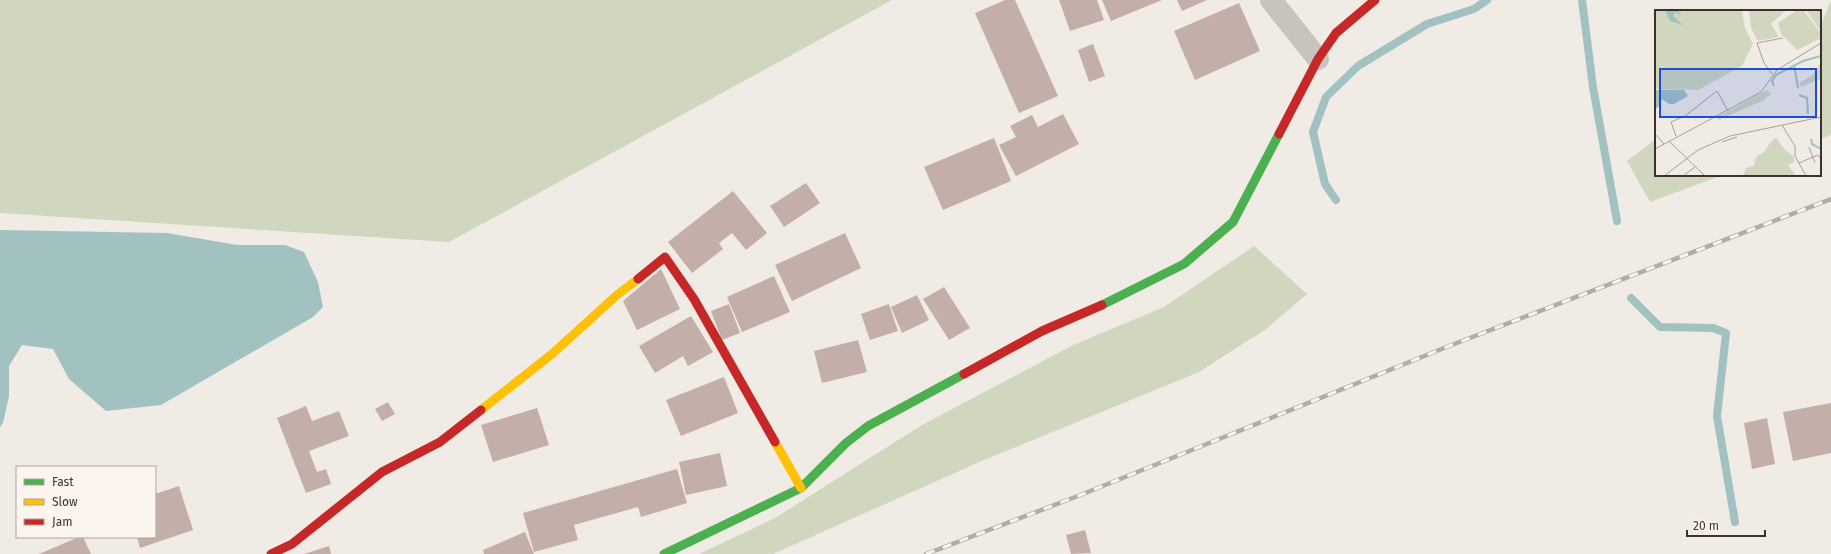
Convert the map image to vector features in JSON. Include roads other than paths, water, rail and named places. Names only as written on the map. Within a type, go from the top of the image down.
[{"type":"street","points":[[1271,0],[1318,59]]},
{"type":"street","points":[[664,554],[801,488],[846,443],[868,426],[1042,331],[1106,303],[1184,264],[1233,222],[1318,59],[1336,33],[1375,0]]},
{"type":"street","points":[[271,554],[292,544],[382,472],[440,442],[552,354],[617,295],[665,257],[694,299],[801,488]]},
{"type":"water","points":[[0,230],[167,233],[237,245],[285,245],[304,252],[318,282],[323,307],[313,317],[161,405],[106,411],[69,379],[53,349],[22,345],[9,366],[9,396],[3,423],[0,427]]},
{"type":"waterway","points":[[1336,200],[1325,184],[1313,132],[1326,97],[1358,66],[1427,24],[1474,9],[1487,0]]},
{"type":"waterway","points":[[1582,0],[1593,87],[1617,221]]},
{"type":"waterway","points":[[1631,298],[1660,327],[1713,328],[1726,333],[1717,416],[1735,522]]},
{"type":"railway","points":[[926,554],[1078,496],[1449,346],[1831,199]]}]
